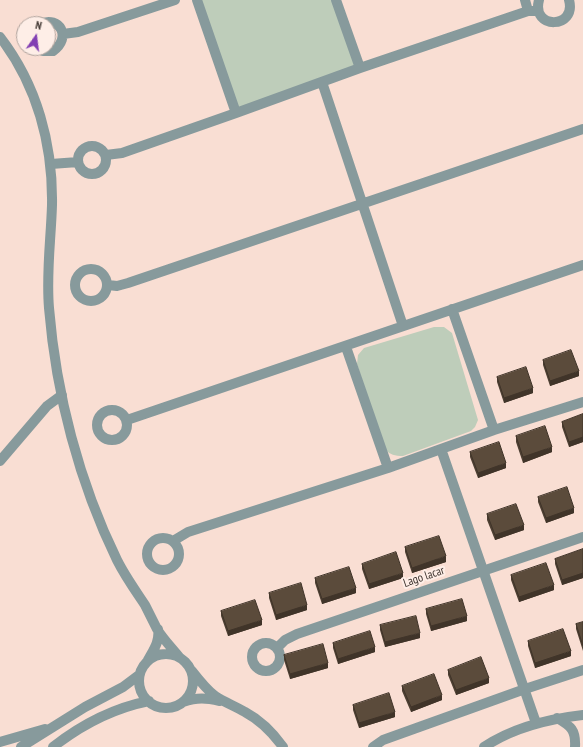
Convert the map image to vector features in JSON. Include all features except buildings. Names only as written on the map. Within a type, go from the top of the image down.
[{"type":"street","points":[[63,34],[78,32],[175,0]]},
{"type":"street","points":[[197,0],[236,113]]},
{"type":"street","points":[[336,0],[360,68]]},
{"type":"street","points":[[525,0],[528,11]]},
{"type":"street","points":[[539,0],[538,11],[540,15],[548,22],[558,22],[567,16],[570,7],[569,0]]},
{"type":"street","points":[[106,155],[122,153],[360,68],[528,11],[538,11]]},
{"type":"street","points":[[56,24],[63,34],[61,44],[56,48]]},
{"type":"street","points":[[0,37],[21,68],[35,98],[43,124],[51,164],[52,205],[48,294],[56,371],[71,434],[92,503],[118,561],[158,629],[180,658],[188,665],[208,690],[226,703],[245,712],[260,722],[270,731],[283,747]]},
{"type":"street","points":[[322,82],[403,326]]},
{"type":"street","points":[[108,285],[117,286],[128,284],[583,129]]},
{"type":"street","points":[[90,146],[99,148],[106,155],[104,168],[96,174],[83,171],[78,162],[79,154],[82,150],[90,146]]},
{"type":"street","points":[[51,164],[78,162]]},
{"type":"street","points":[[127,420],[346,347],[452,309],[583,265]]},
{"type":"street","points":[[452,309],[494,430]]},
{"type":"street","points":[[346,347],[388,468]]},
{"type":"street","points":[[0,461],[48,406],[62,395]]},
{"type":"street","points":[[173,541],[188,532],[388,468],[494,430],[583,402]]},
{"type":"street","points":[[441,449],[536,723]]},
{"type":"street","name":"Lago lacar","points":[[277,648],[285,640],[297,634],[583,537]]},
{"type":"street","points":[[21,747],[85,707],[123,688],[139,674],[157,643],[159,636],[158,629]]},
{"type":"street","points":[[146,662],[156,655],[174,655],[180,658]]},
{"type":"street","points":[[182,702],[191,691],[193,682],[190,669]]},
{"type":"street","points":[[373,747],[383,740],[524,689],[583,670]]},
{"type":"street","points":[[139,674],[141,692],[149,701],[162,708],[171,707],[195,698],[226,703]]},
{"type":"street","points":[[54,747],[64,738],[91,722],[122,708],[149,701]]},
{"type":"street","points":[[484,747],[503,736],[536,723],[557,718],[583,715]]},
{"type":"street","points":[[557,718],[568,724],[574,732],[575,747]]},
{"type":"street","points":[[0,742],[55,726]]},
{"type":"street","points":[[497,747],[503,736]]},
{"type":"street","points":[[58,747],[64,738]]},
{"type":"green space","points":[[197,0],[336,0],[360,68],[236,113]]},
{"type":"green space","points":[[434,327],[444,327],[452,333],[478,420],[475,427],[471,431],[403,456],[393,455],[385,449],[357,364],[358,355],[364,348]]}]
